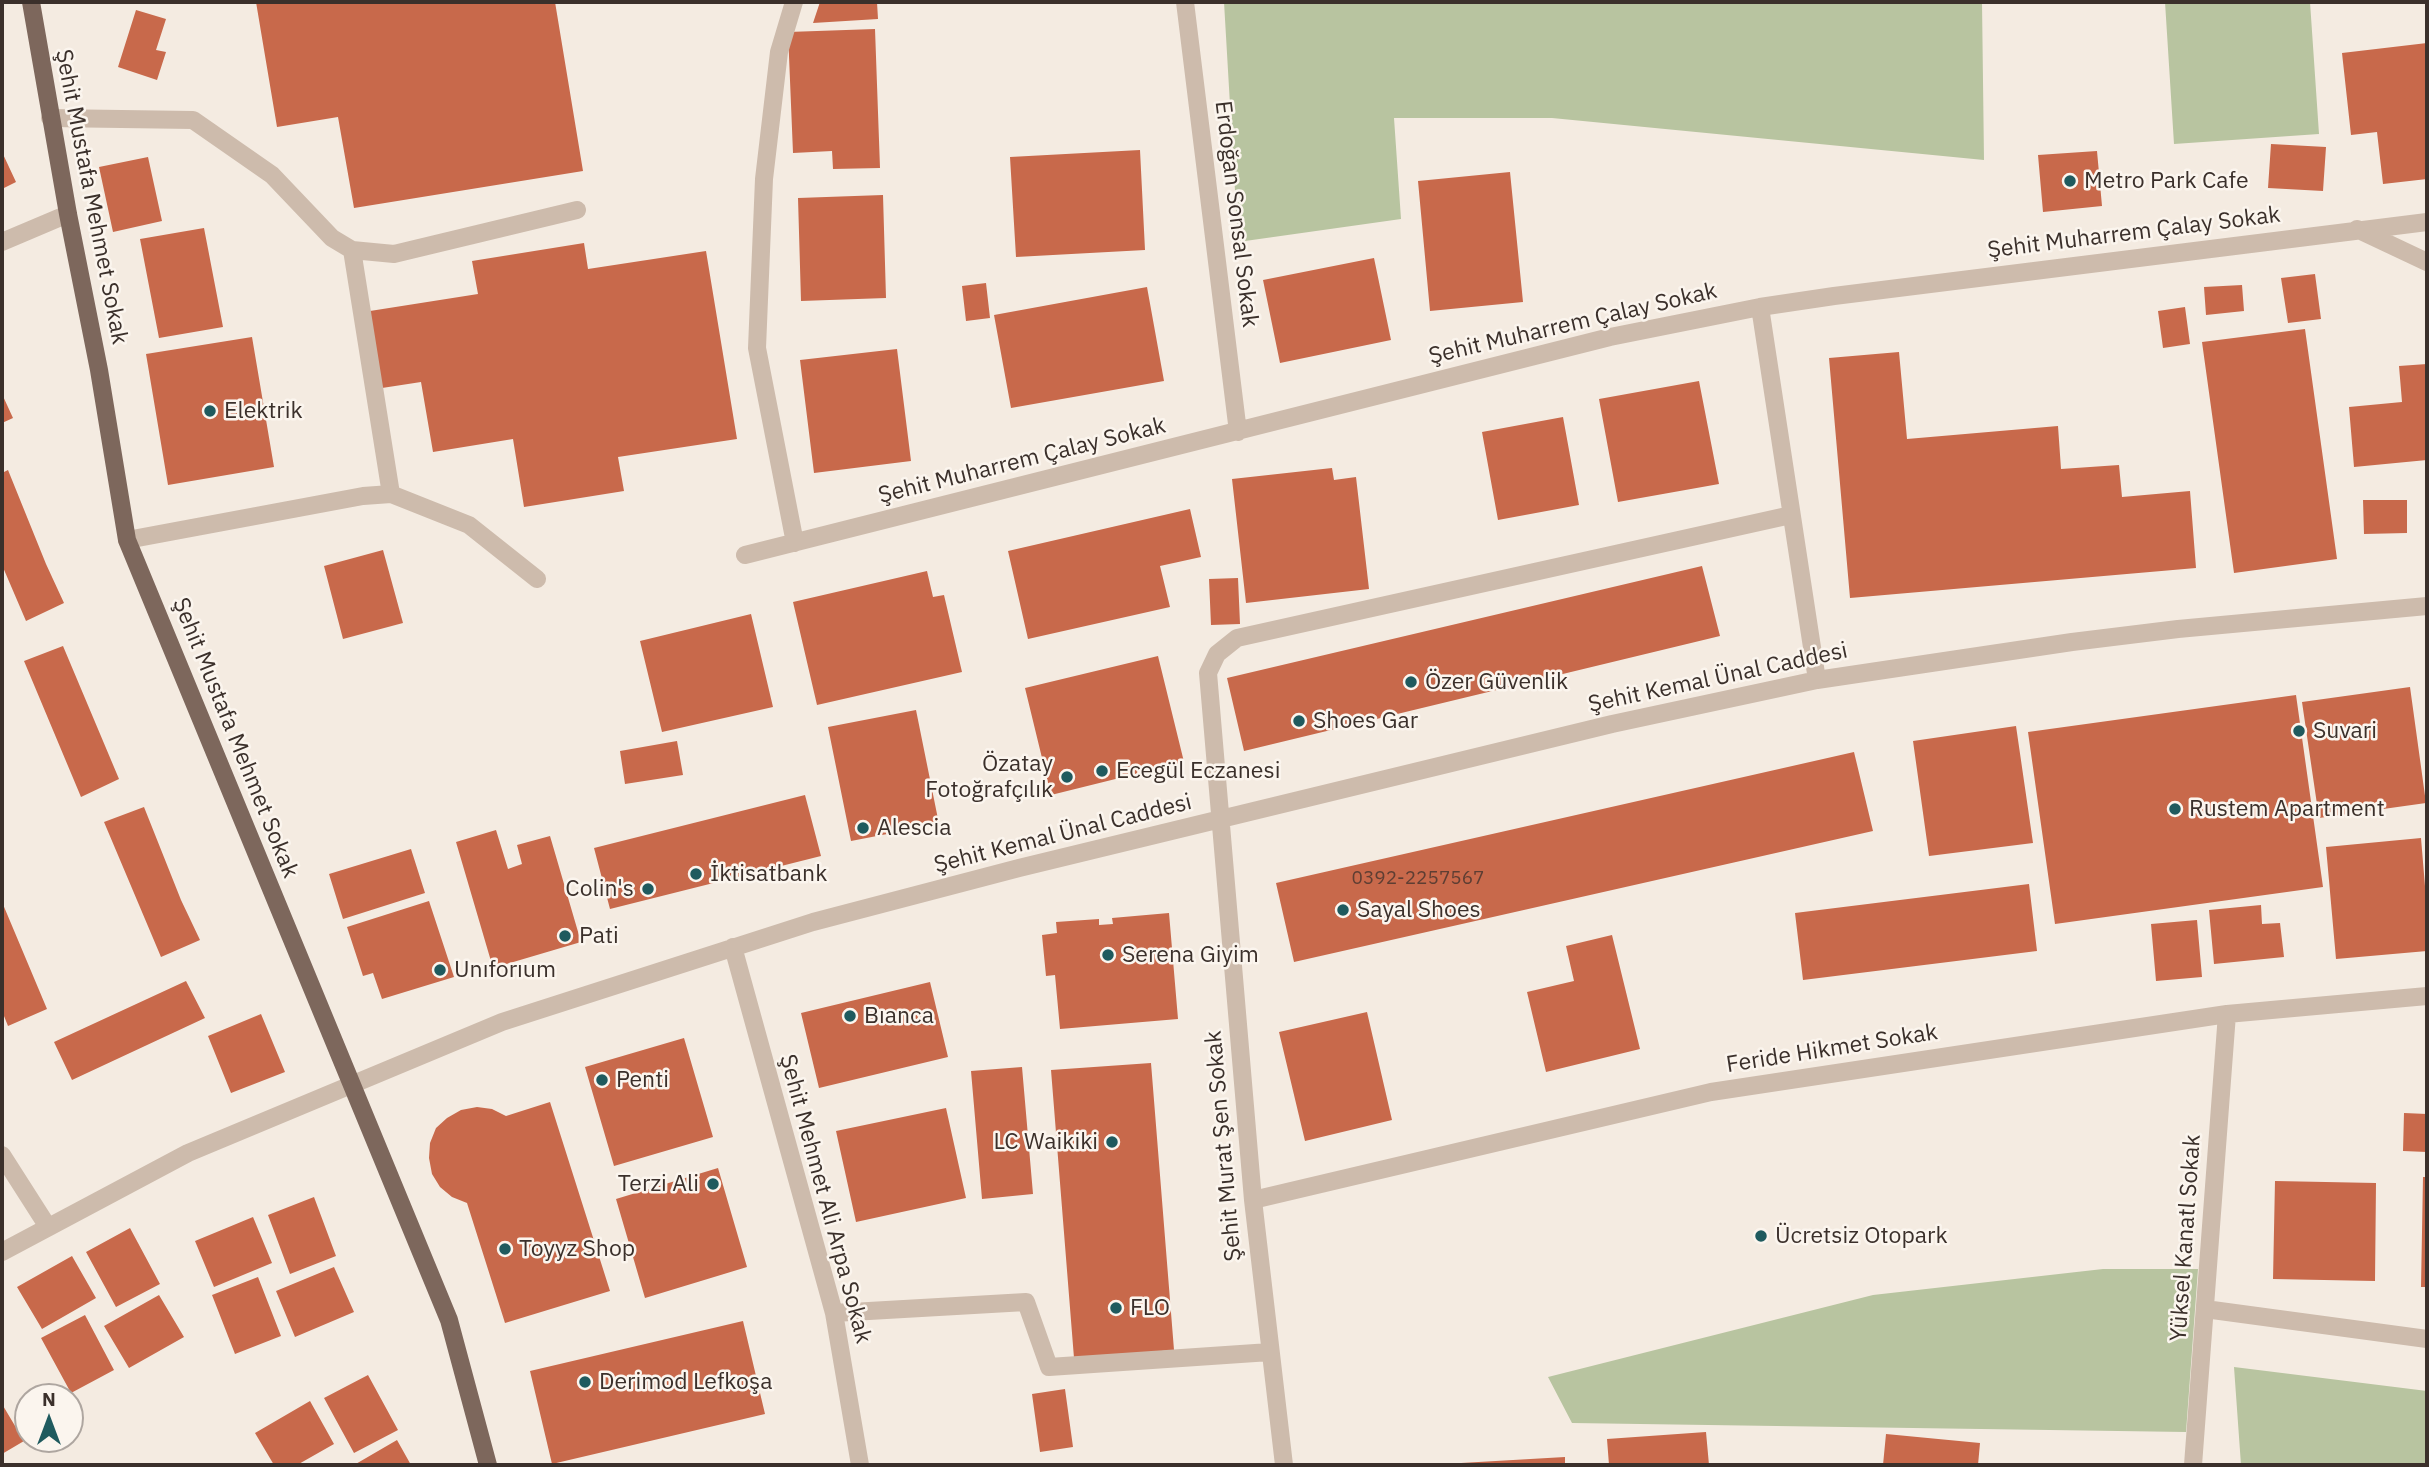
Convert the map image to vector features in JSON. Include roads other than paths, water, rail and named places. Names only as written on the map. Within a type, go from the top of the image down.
[{"type":"main road","name":"Şehit Mustafa Mehmet Sokak","points":[[31,2],[50,118],[99,370],[127,540],[449,1320],[488,1465]]},
{"type":"street","points":[[794,2],[779,52],[764,179],[757,348],[795,543]]},
{"type":"street","name":"Erdoğan Sonsal Sokak","points":[[1185,2],[1238,432]]},
{"type":"street","points":[[50,118],[193,120],[272,175],[332,238],[352,250],[394,254],[577,210]]},
{"type":"street","points":[[2,242],[68,214]]},
{"type":"street","name":"Şehit Muharrem Çalay Sokak","points":[[745,555],[1584,342],[1760,307],[2427,222]]},
{"type":"street","points":[[2356,229],[2427,262]]},
{"type":"street","points":[[352,250],[391,494]]},
{"type":"street","points":[[1760,307],[1817,680]]},
{"type":"street","points":[[127,540],[363,496],[391,494],[469,525],[537,579]]},
{"type":"street","name":"Şehit Murat Şen Sokak","points":[[1284,1465],[1253,1200],[1220,821],[1208,673],[1217,654],[1237,638],[1791,515]]},
{"type":"street","name":"Şehit Kemal Ünal Caddesi","points":[[2,1252],[188,1153],[502,1022],[813,922],[1019,868],[1612,724],[1817,680],[2151,632],[2427,606]]},
{"type":"street","name":"Şehit Mehmet Ali Arpa Sokak","points":[[733,947],[834,1313],[860,1465]]},
{"type":"street","name":"Feride Hikmet Sokak","points":[[1253,1200],[1711,1092],[2227,1014],[2427,996]]},
{"type":"street","name":"Yüksel Kanatl Sokak","points":[[2193,1465],[2227,1014]]},
{"type":"street","points":[[2,1155],[48,1227]]},
{"type":"street","points":[[834,1313],[1027,1302],[1049,1367],[1270,1352]]},
{"type":"street","points":[[2205,1308],[2427,1339]]},
{"type":"place","name":"Metro Park Cafe","points":[[2070,181]]},
{"type":"place","name":"Elektrik","points":[[210,411]]},
{"type":"place","name":"Özer Güvenlik","points":[[1411,682]]},
{"type":"place","name":"Shoes Gar","points":[[1299,721]]},
{"type":"place","name":"Suvari","points":[[2299,731]]},
{"type":"place","name":"Ecegül Eczanesi","points":[[1102,771]]},
{"type":"place","name":"Özatay Fotoğrafçılık","points":[[1067,777]]},
{"type":"place","name":"Rustem Apartment","points":[[2175,809]]},
{"type":"place","name":"Alescia","points":[[863,828]]},
{"type":"place","name":"İktisatbank","points":[[696,874]]},
{"type":"place","name":"Colin's","points":[[648,889]]},
{"type":"place","name":"Sayal Shoes","points":[[1343,910]]},
{"type":"place","name":"Pati","points":[[565,936]]},
{"type":"place","name":"Serena Giyim","points":[[1108,955]]},
{"type":"place","name":"Unıforıum","points":[[440,970]]},
{"type":"place","name":"Bıanca","points":[[850,1016]]},
{"type":"place","name":"Penti","points":[[602,1080]]},
{"type":"place","name":"LC Waikiki","points":[[1112,1142]]},
{"type":"place","name":"Terzi Ali","points":[[713,1184]]},
{"type":"place","name":"Ücretsiz Otopark","points":[[1761,1236]]},
{"type":"place","name":"Toyyz Shop","points":[[505,1249]]},
{"type":"place","name":"FLO","points":[[1116,1308]]},
{"type":"place","name":"Derimod Lefkoşa","points":[[585,1382]]}]
